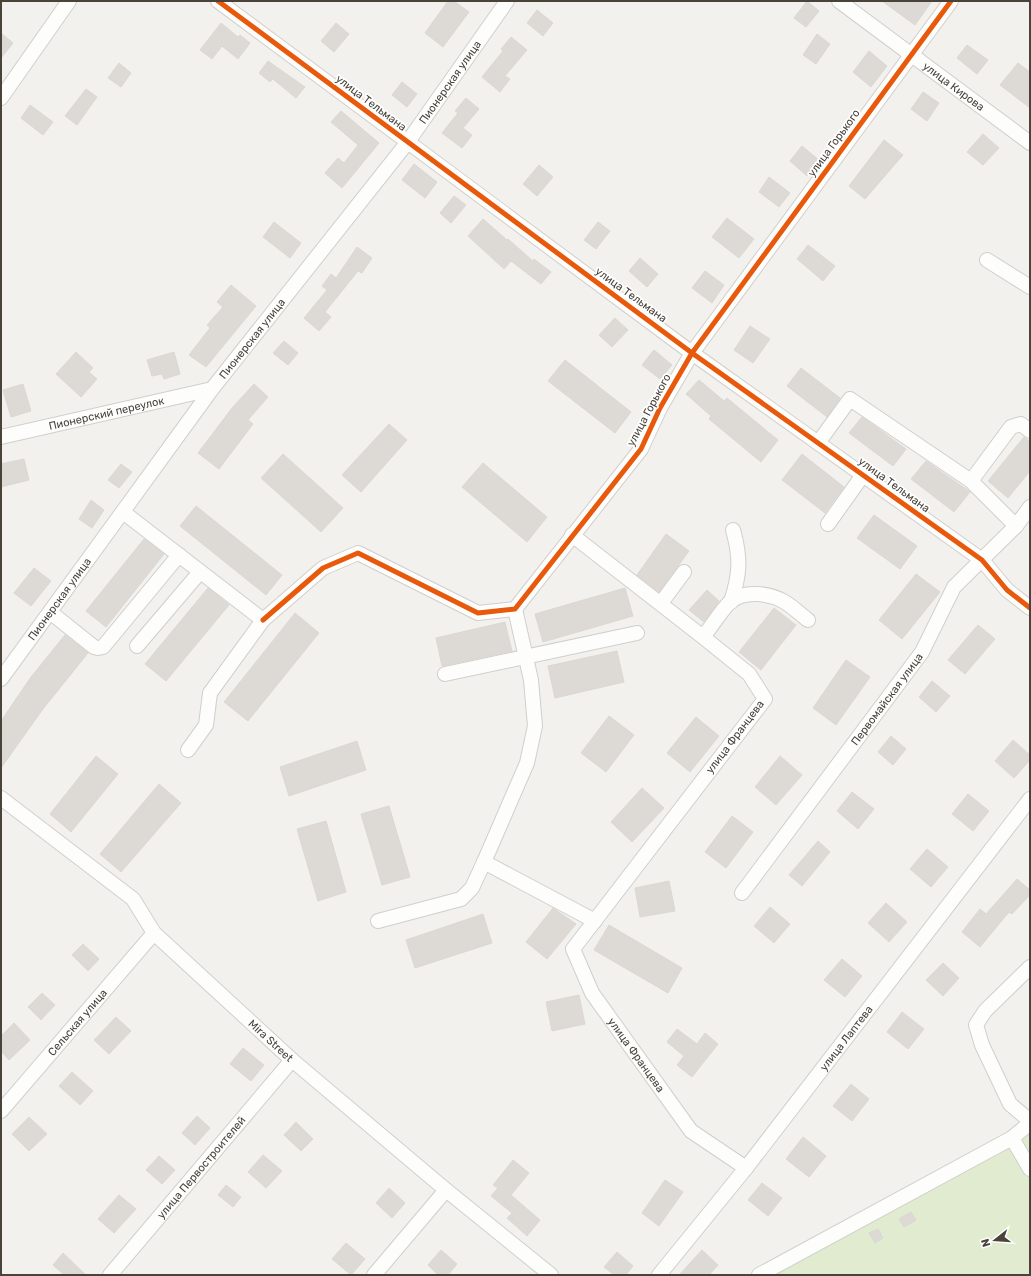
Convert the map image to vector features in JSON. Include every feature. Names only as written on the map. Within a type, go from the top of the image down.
[{"type":"street","points":[[2,95],[69,1]]},
{"type":"street","name":"улица Тельмана","points":[[218,1],[407,143],[692,353],[982,560],[1007,590],[1030,608]]},
{"type":"street","name":"Пионерская улица","points":[[1,679],[212,389],[407,143],[507,1]]},
{"type":"street","name":"улица Кирова","points":[[839,1],[1030,143]]},
{"type":"street","name":"улица Горького","points":[[515,609],[641,449],[660,408],[692,353],[951,1]]},
{"type":"street","points":[[987,260],[1030,287]]},
{"type":"street","name":"Пионерский переулок","points":[[1,437],[212,389]]},
{"type":"street","points":[[818,443],[850,399],[971,481],[1016,526]]},
{"type":"street","points":[[971,481],[1011,427],[1021,424],[1030,431]]},
{"type":"street","points":[[828,524],[863,475]]},
{"type":"street","name":"Первомайская улица","points":[[742,893],[922,652],[954,587],[1016,526],[1030,507]]},
{"type":"street","points":[[123,512],[263,620]]},
{"type":"street","points":[[731,602],[738,580],[739,562],[733,530]]},
{"type":"street","name":"улица Францева","points":[[572,535],[661,603],[749,674],[765,699],[573,949],[592,993],[691,1131],[746,1168]]},
{"type":"street","points":[[188,750],[206,725],[210,693],[263,620],[323,568],[358,553],[478,613],[515,609],[531,680],[535,726],[527,763],[484,862],[472,888],[461,899],[378,921]]},
{"type":"street","points":[[50,612],[94,647],[103,647],[179,555]]},
{"type":"street","points":[[137,646],[200,572]]},
{"type":"street","points":[[661,603],[684,572]]},
{"type":"street","points":[[703,636],[731,602],[743,595],[757,594],[784,601],[808,620]]},
{"type":"street","points":[[445,674],[637,633]]},
{"type":"street","name":"улица Лаптева","points":[[659,1275],[746,1168],[1030,799]]},
{"type":"street","name":"Mira Street","points":[[3,804],[133,899],[154,933],[292,1060],[446,1190],[551,1275]]},
{"type":"street","points":[[484,862],[595,921]]},
{"type":"street","name":"Сельская улица","points":[[1,1111],[154,933]]},
{"type":"street","points":[[759,1275],[1012,1138],[1030,1122],[1010,1104],[982,1045],[976,1025],[985,1011],[1030,967]]},
{"type":"street","name":"улица Первостроителей","points":[[110,1275],[292,1060]]},
{"type":"street","points":[[1012,1138],[1030,1169]]},
{"type":"street","points":[[374,1275],[446,1190]]},
{"type":"green space","points":[[1030,1129],[1030,1275],[774,1275]]},
{"type":"building","points":[[448,1],[454,1],[469,12],[443,47],[425,33]]},
{"type":"building","points":[[807,1],[819,11],[806,27],[794,18]]},
{"type":"building","points":[[882,1],[932,1],[915,25]]},
{"type":"building","points":[[537,10],[553,23],[543,36],[527,23]]},
{"type":"building","points":[[221,23],[238,37],[240,35],[250,43],[238,59],[222,46],[212,59],[200,50]]},
{"type":"building","points":[[336,23],[349,34],[334,52],[321,41]]},
{"type":"building","points":[[1,33],[13,43],[1,58]]},
{"type":"building","points":[[817,34],[830,44],[816,64],[803,55]]},
{"type":"building","points":[[511,37],[527,50],[505,76],[510,79],[500,92],[482,77],[503,51],[501,49]]},
{"type":"building","points":[[967,45],[988,60],[977,74],[957,58]]},
{"type":"building","points":[[869,51],[887,66],[871,87],[853,72]]},
{"type":"building","points":[[268,61],[305,87],[296,98],[273,79],[270,82],[259,73]]},
{"type":"building","points":[[119,63],[131,73],[121,87],[108,78]]},
{"type":"building","points":[[1018,63],[1030,72],[1030,108],[1000,85]]},
{"type":"building","points":[[402,82],[417,94],[407,107],[392,95]]},
{"type":"building","points":[[86,89],[97,97],[77,125],[65,116]]},
{"type":"building","points":[[923,92],[939,103],[927,121],[911,109]]},
{"type":"building","points":[[466,98],[479,109],[463,128],[472,135],[462,148],[442,133],[458,113],[455,111]]},
{"type":"building","points":[[30,105],[53,122],[43,135],[21,118]]},
{"type":"building","points":[[341,111],[379,143],[342,188],[325,173],[338,158],[344,163],[358,145],[331,122]]},
{"type":"building","points":[[983,134],[999,148],[983,165],[967,152]]},
{"type":"building","points":[[884,140],[903,155],[865,199],[849,186]]},
{"type":"building","points":[[802,146],[820,161],[807,176],[790,161]]},
{"type":"building","points":[[414,164],[437,182],[425,198],[402,180]]},
{"type":"building","points":[[539,165],[553,177],[537,196],[523,184]]},
{"type":"building","points":[[769,177],[790,193],[779,207],[759,192]]},
{"type":"building","points":[[454,196],[466,205],[451,223],[440,213]]},
{"type":"building","points":[[727,218],[754,239],[739,258],[712,237]]},
{"type":"building","points":[[483,219],[533,261],[534,259],[551,272],[541,284],[511,261],[504,269],[468,236]]},
{"type":"building","points":[[274,222],[301,243],[290,258],[263,237]]},
{"type":"building","points":[[598,222],[610,231],[596,249],[584,240]]},
{"type":"building","points":[[808,245],[835,266],[823,281],[797,259]]},
{"type":"building","points":[[357,247],[372,258],[362,273],[358,271],[325,312],[331,317],[319,331],[304,318],[327,290],[322,286],[331,274],[336,278]]},
{"type":"building","points":[[640,258],[658,274],[647,287],[629,271]]},
{"type":"building","points":[[705,271],[724,285],[712,303],[692,288]]},
{"type":"building","points":[[231,285],[256,306],[206,367],[189,355],[210,328],[207,325],[223,307],[217,302]]},
{"type":"building","points":[[615,318],[628,330],[612,347],[599,335]]},
{"type":"building","points":[[750,326],[770,339],[753,363],[734,350]]},
{"type":"building","points":[[284,341],[298,353],[288,365],[273,353]]},
{"type":"building","points":[[654,350],[672,365],[660,379],[642,365]]},
{"type":"building","points":[[76,352],[93,368],[89,372],[97,379],[81,397],[56,374]]},
{"type":"building","points":[[174,352],[180,374],[164,379],[162,374],[152,376],[147,360]]},
{"type":"building","points":[[565,360],[631,412],[615,433],[548,381]]},
{"type":"building","points":[[801,368],[840,398],[827,417],[787,386]]},
{"type":"building","points":[[699,380],[724,401],[727,398],[778,440],[761,462],[709,419],[711,416],[686,394]]},
{"type":"building","points":[[23,384],[31,411],[11,417],[3,390]]},
{"type":"building","points":[[254,384],[268,397],[248,420],[253,424],[219,469],[198,453],[232,408]]},
{"type":"building","points":[[862,417],[906,449],[893,466],[849,433]]},
{"type":"building","points":[[389,424],[407,440],[361,492],[342,475]]},
{"type":"building","points":[[1024,437],[1030,442],[1030,471],[1008,498],[988,481]]},
{"type":"building","points":[[283,454],[343,508],[321,532],[261,478]]},
{"type":"building","points":[[802,454],[844,487],[825,513],[782,480]]},
{"type":"building","points":[[24,459],[29,480],[1,487],[1,464]]},
{"type":"building","points":[[926,461],[970,492],[954,512],[911,479]]},
{"type":"building","points":[[483,463],[547,517],[527,542],[462,487]]},
{"type":"building","points":[[121,464],[132,472],[119,488],[108,480]]},
{"type":"building","points":[[91,500],[104,510],[92,528],[79,519]]},
{"type":"building","points":[[196,506],[282,575],[266,595],[180,526]]},
{"type":"building","points":[[874,515],[917,546],[900,569],[857,538]]},
{"type":"building","points":[[666,534],[689,551],[659,592],[637,575]]},
{"type":"building","points":[[144,539],[164,554],[106,627],[86,611]]},
{"type":"building","points":[[34,568],[51,581],[31,606],[14,593]]},
{"type":"building","points":[[916,574],[940,592],[902,639],[879,620]]},
{"type":"building","points":[[208,588],[229,605],[166,681],[145,664]]},
{"type":"building","points":[[625,588],[633,616],[543,642],[535,614]]},
{"type":"building","points":[[707,590],[719,601],[704,622],[689,610]]},
{"type":"building","points":[[774,608],[796,625],[761,670],[739,652]]},
{"type":"building","points":[[295,613],[319,633],[248,721],[224,702]]},
{"type":"building","points":[[505,622],[512,651],[442,666],[436,638]]},
{"type":"building","points":[[978,625],[995,639],[965,674],[948,660]]},
{"type":"building","points":[[65,635],[88,653],[43,709],[1,768],[1,721],[31,677]]},
{"type":"building","points":[[617,651],[624,682],[555,698],[548,666]]},
{"type":"building","points":[[846,660],[870,677],[836,725],[813,708]]},
{"type":"building","points":[[932,681],[950,696],[936,712],[919,697]]},
{"type":"building","points":[[609,716],[634,735],[606,772],[581,753]]},
{"type":"building","points":[[696,717],[719,736],[690,772],[667,753]]},
{"type":"building","points":[[891,736],[906,749],[893,765],[878,752]]},
{"type":"building","points":[[1013,740],[1030,755],[1030,760],[1014,778],[995,761]]},
{"type":"building","points":[[357,741],[366,770],[289,796],[280,767]]},
{"type":"building","points":[[96,756],[118,774],[71,832],[50,814]]},
{"type":"building","points":[[780,756],[802,775],[776,805],[755,787]]},
{"type":"building","points":[[159,784],[181,803],[121,872],[100,854]]},
{"type":"building","points":[[642,788],[664,808],[632,842],[611,822]]},
{"type":"building","points":[[852,792],[874,809],[858,829],[837,811]]},
{"type":"building","points":[[968,794],[989,811],[973,831],[952,814]]},
{"type":"building","points":[[389,806],[410,877],[382,885],[361,814]]},
{"type":"building","points":[[732,816],[753,832],[726,868],[705,852]]},
{"type":"building","points":[[326,821],[346,892],[318,901],[297,829]]},
{"type":"building","points":[[818,841],[830,852],[802,886],[789,875]]},
{"type":"building","points":[[927,849],[948,867],[931,887],[910,869]]},
{"type":"building","points":[[1017,879],[1030,890],[1030,895],[1012,914],[1009,912],[980,947],[962,932],[980,909],[986,914]]},
{"type":"building","points":[[669,881],[675,911],[640,917],[635,888]]},
{"type":"building","points":[[886,903],[907,922],[889,942],[868,923]]},
{"type":"building","points":[[770,907],[790,924],[774,943],[754,926]]},
{"type":"building","points":[[553,908],[576,924],[547,959],[526,942]]},
{"type":"building","points":[[483,914],[492,943],[415,968],[406,940]]},
{"type":"building","points":[[609,925],[682,968],[668,993],[594,950]]},
{"type":"building","points":[[83,944],[99,959],[88,971],[72,955]]},
{"type":"building","points":[[842,959],[862,976],[845,997],[824,980]]},
{"type":"building","points":[[943,963],[959,978],[943,996],[926,980]]},
{"type":"building","points":[[42,993],[55,1005],[41,1020],[28,1007]]},
{"type":"building","points":[[579,995],[585,1024],[552,1031],[546,1002]]},
{"type":"building","points":[[902,1012],[924,1029],[908,1049],[887,1032]]},
{"type":"building","points":[[116,1017],[131,1031],[109,1054],[94,1040]]},
{"type":"building","points":[[14,1023],[30,1040],[9,1060],[1,1051],[1,1036]]},
{"type":"building","points":[[677,1029],[697,1044],[705,1033],[718,1044],[692,1077],[677,1065],[684,1056],[667,1042]]},
{"type":"building","points":[[243,1048],[264,1065],[251,1081],[230,1064]]},
{"type":"building","points":[[72,1072],[93,1091],[80,1105],[59,1086]]},
{"type":"building","points":[[851,1084],[869,1099],[852,1121],[833,1106]]},
{"type":"building","points":[[197,1116],[210,1128],[195,1145],[182,1133]]},
{"type":"building","points":[[29,1117],[47,1134],[29,1151],[12,1134]]},
{"type":"building","points":[[296,1122],[313,1139],[301,1151],[284,1135]]},
{"type":"building","points":[[803,1137],[826,1156],[809,1177],[786,1159]]},
{"type":"building","points":[[263,1155],[282,1171],[266,1188],[248,1172]]},
{"type":"building","points":[[159,1156],[175,1170],[162,1184],[146,1170]]},
{"type":"building","points":[[513,1160],[529,1173],[511,1195],[540,1220],[527,1236],[507,1218],[512,1213],[491,1196],[498,1188],[493,1185]]},
{"type":"building","points":[[665,1180],[683,1192],[659,1226],[642,1213]]},
{"type":"building","points":[[762,1183],[782,1198],[768,1216],[748,1200]]},
{"type":"building","points":[[226,1185],[241,1197],[233,1207],[218,1195]]},
{"type":"building","points":[[389,1188],[405,1203],[392,1218],[376,1203]]},
{"type":"building","points":[[119,1195],[136,1209],[114,1233],[98,1219]]},
{"type":"building","points":[[911,1212],[916,1220],[904,1227],[899,1219]]},
{"type":"building","points":[[878,1229],[883,1238],[875,1243],[869,1233]]},
{"type":"building","points":[[346,1243],[365,1259],[351,1275],[332,1259]]},
{"type":"building","points":[[441,1250],[457,1264],[448,1275],[438,1275],[428,1265]]},
{"type":"building","points":[[702,1250],[718,1265],[709,1275],[679,1275]]},
{"type":"building","points":[[617,1252],[633,1266],[626,1275],[614,1275],[604,1267]]},
{"type":"building","points":[[63,1253],[86,1275],[64,1275],[53,1265]]},
{"type":"cycle path","points":[[218,1],[692,353],[982,560],[1007,590],[1030,608]]},
{"type":"cycle path","points":[[263,620],[323,568],[358,553],[478,613],[515,609],[641,449],[660,408],[692,353],[951,1]]}]
